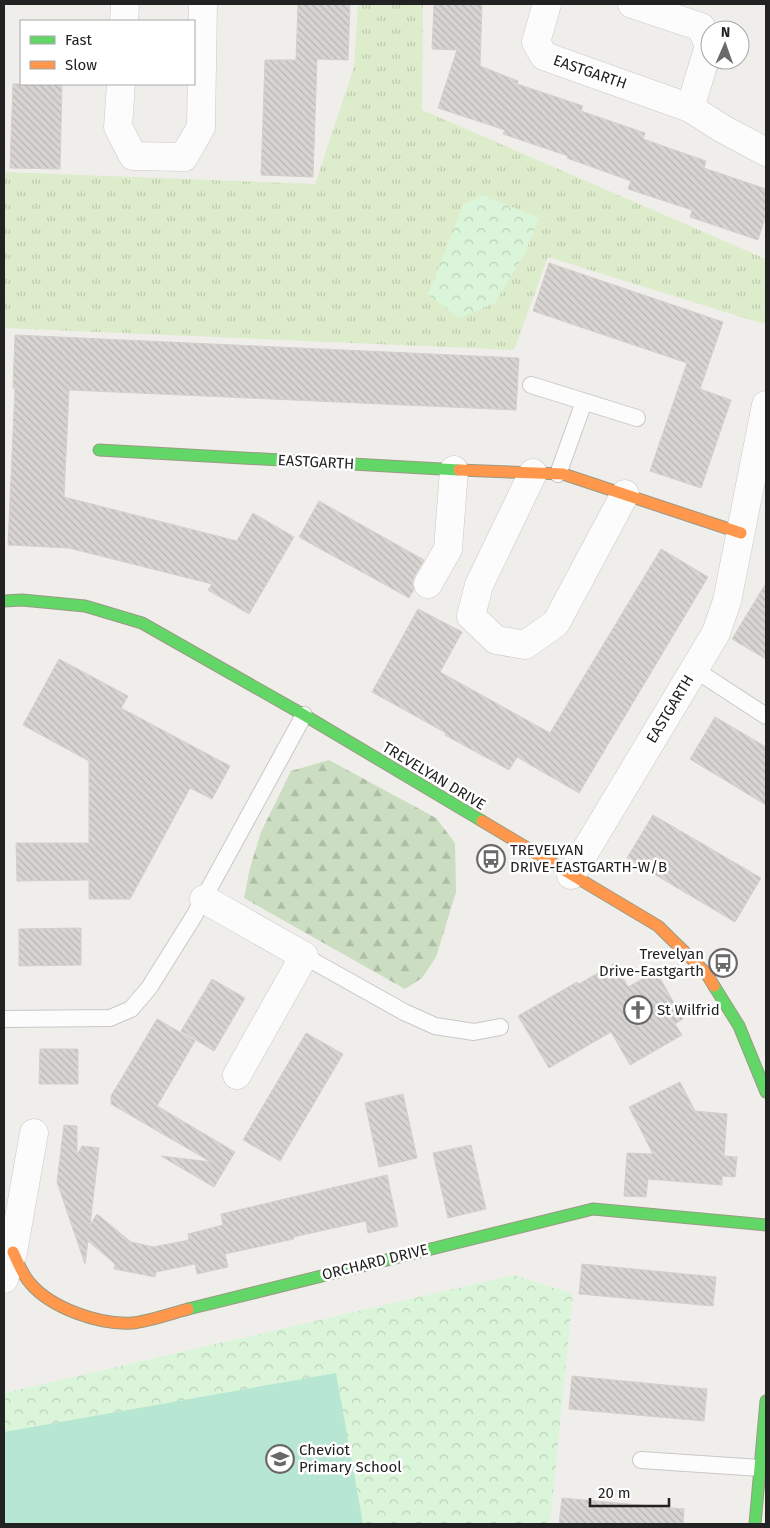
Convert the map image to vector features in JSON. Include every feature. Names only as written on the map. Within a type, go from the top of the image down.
[{"type":"street","points":[[124,20],[125,4]]},
{"type":"street","points":[[121,85],[118,127],[133,156],[184,157],[200,127],[203,4]]},
{"type":"street","name":"EASTGARTH","points":[[547,4],[536,42],[544,56],[690,108],[723,129],[766,152]]},
{"type":"street","points":[[632,4],[701,28],[709,46],[690,108]]},
{"type":"street","name":"EASTGARTH","points":[[571,875],[716,633],[727,600],[766,405]]},
{"type":"street","name":"EASTGARTH","points":[[99,450],[545,474],[625,494],[741,533]]},
{"type":"street","points":[[428,584],[448,549],[454,470]]},
{"type":"street","points":[[545,474],[479,585],[471,616],[496,640],[525,645],[556,623],[625,494]]},
{"type":"street","name":"TREVELYAN DRIVE","points":[[4,601],[22,600],[85,606],[142,623],[304,715],[658,926],[706,973],[739,1026],[766,1092]]},
{"type":"street","points":[[204,899],[304,956],[237,1075]]},
{"type":"street","points":[[4,1279],[13,1252],[34,1133]]},
{"type":"street","name":"ORCHARD DRIVE","points":[[13,1252],[30,1282],[54,1304],[81,1316],[102,1321],[132,1323],[542,1220],[593,1209],[766,1225]]},
{"type":"street","points":[[755,1524],[766,1401]]},
{"type":"lane","points":[[531,385],[637,418]]},
{"type":"lane","points":[[545,474],[584,402]]},
{"type":"lane","points":[[694,669],[766,716]]},
{"type":"lane","points":[[4,1019],[110,1018],[131,1009],[149,988],[204,899],[304,715]]},
{"type":"lane","points":[[304,956],[404,1012],[435,1026],[474,1032],[500,1027]]},
{"type":"lane","points":[[641,1460],[760,1468]]},
{"type":"green space","points":[[358,4],[423,4],[422,110],[766,259],[766,318],[764,324],[548,257],[514,350],[4,328],[4,172],[315,184],[354,67]]},
{"type":"green space","points":[[483,195],[539,218],[526,251],[495,303],[459,318],[428,295],[463,205]]},
{"type":"green space","points":[[329,760],[436,818],[455,843],[456,892],[436,957],[422,978],[405,989],[244,898],[250,868],[261,832],[291,771]]},
{"type":"green space","name":"Cheviot Primary School","points":[[514,1275],[573,1294],[550,1524],[4,1524],[4,1393]]},
{"type":"green space","points":[[336,1373],[363,1524],[4,1524],[4,1432]]},
{"type":"building","points":[[298,4],[350,4],[348,60],[317,59],[313,177],[261,175],[265,60],[296,60]]},
{"type":"building","points":[[434,4],[482,4],[480,66],[518,81],[517,84],[583,106],[581,111],[645,133],[643,139],[706,161],[704,168],[766,189],[766,214],[758,240],[690,217],[692,210],[628,189],[631,181],[567,158],[568,156],[503,134],[505,130],[438,108],[457,50],[432,49]]},
{"type":"building","points":[[13,84],[62,85],[60,169],[10,168]]},
{"type":"building","points":[[549,263],[723,322],[700,389],[731,400],[701,488],[650,471],[687,363],[533,311]]},
{"type":"building","points":[[15,335],[519,358],[516,410],[69,390],[64,497],[237,541],[253,513],[294,537],[249,614],[208,590],[212,584],[69,548],[8,545],[15,388],[13,388]]},
{"type":"building","points":[[319,501],[424,560],[414,577],[412,584],[414,589],[409,598],[299,537]]},
{"type":"building","points":[[661,549],[708,577],[579,793],[517,757],[509,770],[372,692],[418,609],[462,632],[440,672],[550,733]]},
{"type":"building","points":[[766,583],[766,659],[732,639]]},
{"type":"building","points":[[59,659],[128,696],[121,708],[230,766],[212,799],[190,788],[130,899],[89,899],[89,880],[17,881],[16,843],[89,843],[89,761],[23,725]]},
{"type":"building","points":[[715,717],[766,747],[766,805],[690,759]]},
{"type":"building","points":[[653,815],[761,878],[735,922],[627,858]]},
{"type":"building","points":[[81,928],[81,965],[19,966],[19,929]]},
{"type":"building","points":[[615,963],[628,987],[656,971],[683,1019],[675,1024],[682,1035],[630,1065],[611,1032],[549,1068],[518,1016],[577,982],[579,984]]},
{"type":"building","points":[[212,979],[245,998],[214,1051],[181,1031]]},
{"type":"building","points":[[157,1019],[195,1041],[157,1106],[235,1152],[214,1187],[161,1156],[211,1162],[111,1104],[111,1096]]},
{"type":"building","points":[[306,1033],[343,1054],[280,1161],[243,1140]]},
{"type":"building","points":[[40,1049],[78,1049],[78,1084],[39,1084]]},
{"type":"building","points":[[680,1082],[695,1111],[727,1114],[724,1156],[737,1157],[735,1177],[722,1176],[722,1185],[648,1179],[646,1197],[624,1196],[627,1153],[653,1154],[629,1107]]},
{"type":"building","points":[[403,1094],[417,1158],[379,1167],[365,1103]]},
{"type":"building","points":[[64,1125],[77,1126],[77,1155],[82,1146],[99,1148],[90,1225],[97,1214],[131,1242],[153,1247],[189,1240],[188,1234],[223,1225],[221,1214],[387,1175],[398,1226],[368,1233],[366,1221],[293,1237],[294,1239],[225,1254],[228,1267],[197,1274],[195,1264],[156,1272],[155,1277],[114,1269],[115,1264],[88,1241],[85,1264],[57,1182]]},
{"type":"building","points":[[471,1145],[486,1209],[448,1218],[433,1153]]},
{"type":"building","points":[[582,1264],[716,1277],[713,1306],[579,1294]]},
{"type":"building","points":[[572,1376],[707,1389],[704,1421],[569,1409]]},
{"type":"building","points":[[562,1498],[684,1509],[683,1524],[559,1524]]},
{"type":"traffic: fast","points":[[99,450],[459,470]]},
{"type":"traffic: fast","points":[[4,601],[22,600],[85,606],[142,623],[304,715],[482,821]]},
{"type":"traffic: fast","points":[[714,986],[739,1026],[766,1092]]},
{"type":"traffic: fast","points":[[188,1309],[593,1209],[766,1225]]},
{"type":"traffic: fast","points":[[755,1524],[766,1401]]},
{"type":"traffic: slow","points":[[459,470],[563,474],[741,533]]},
{"type":"traffic: slow","points":[[482,821],[658,926],[706,973],[714,986]]},
{"type":"traffic: slow","points":[[13,1252],[25,1276],[39,1292],[63,1307],[91,1318],[119,1323],[132,1323],[188,1309]]},
{"type":"place","name":"TREVELYAN DRIVE-EASTGARTH-W/B","points":[[491,859]]},
{"type":"place","name":"Trevelyan Drive-Eastgarth","points":[[723,963]]},
{"type":"place","name":"St Wilfrid","points":[[638,1010]]},
{"type":"place","name":"Cheviot Primary School","points":[[280,1459]]}]
